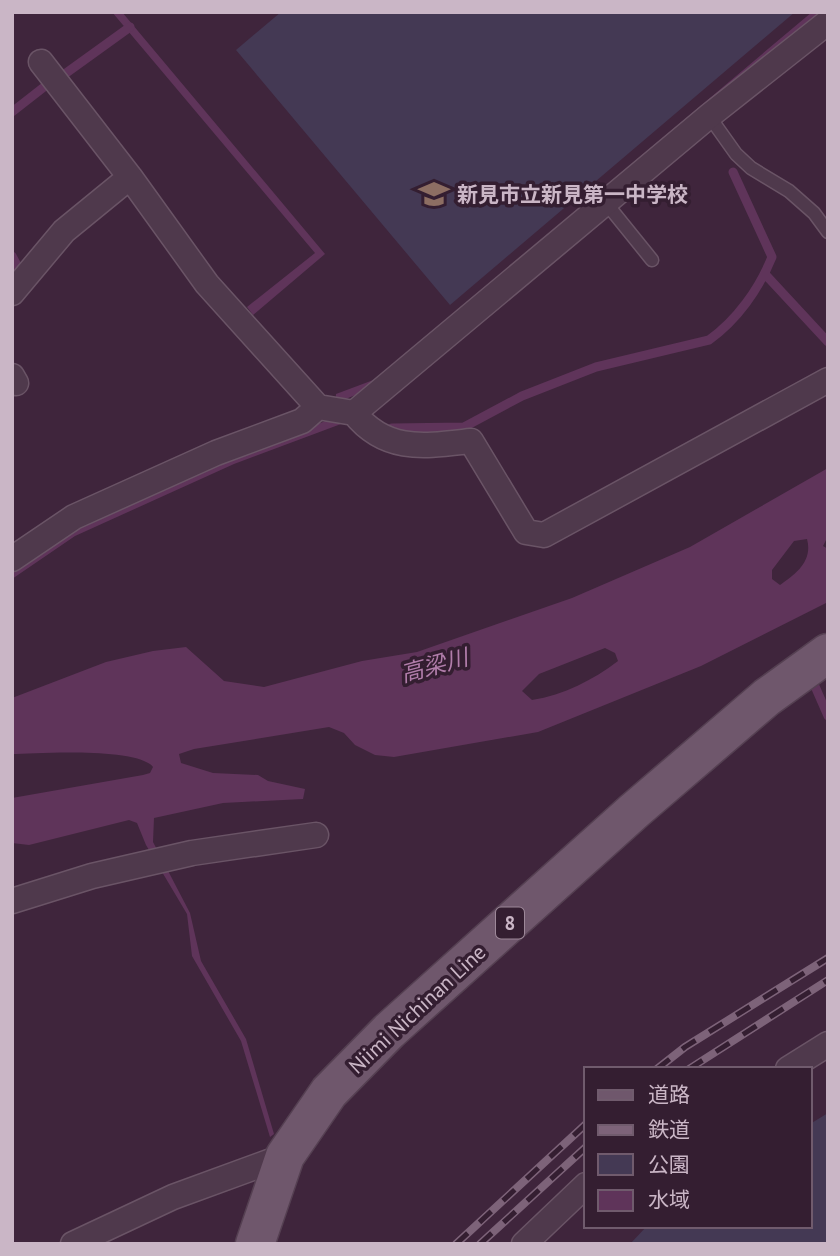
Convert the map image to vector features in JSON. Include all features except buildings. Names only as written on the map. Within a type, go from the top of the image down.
[{"type":"main road","name":"Niimi Nichinan Line","points":[[255,1244],[285,1156],[329,1092],[389,1031],[766,697],[828,653]]},
{"type":"street","points":[[354,413],[709,116],[828,22]]},
{"type":"street","points":[[41,62],[130,177],[207,284],[318,407],[354,413],[368,430],[380,439],[415,444],[471,441],[526,532],[544,535],[828,380]]},
{"type":"street","points":[[12,293],[64,231],[130,177]]},
{"type":"street","points":[[12,559],[74,517],[216,453],[302,421],[318,407]]},
{"type":"street","points":[[12,901],[92,876],[192,853],[316,835]]},
{"type":"street","points":[[791,1067],[828,1044]]},
{"type":"street","points":[[73,1244],[173,1197],[285,1156]]},
{"type":"street","points":[[524,1244],[584,1187]]},
{"type":"lane","points":[[709,116],[736,154],[751,168],[789,191],[814,212],[828,232]]},
{"type":"lane","points":[[606,203],[652,260]]},
{"type":"green space","name":"新見市立新見第一中学校","points":[[281,12],[795,12],[450,305],[236,50]]},
{"type":"green space","points":[[828,1113],[828,1244],[630,1244],[645,1228],[812,1228],[812,1123]]},
{"type":"water","points":[[112,12],[122,12],[325,254],[253,315],[247,307],[315,253]]},
{"type":"water","points":[[812,12],[823,12],[377,386],[341,401],[341,424],[234,464],[75,536],[12,579],[12,569],[68,530],[235,454],[334,418],[336,394],[376,379]]},
{"type":"water","name":"高梁川","points":[[828,468],[828,536],[823,546],[828,549],[828,602],[701,666],[538,732],[394,757],[375,755],[355,745],[344,733],[329,727],[194,749],[179,754],[181,763],[213,773],[258,775],[268,781],[305,789],[303,799],[223,803],[154,818],[153,842],[190,913],[201,961],[246,1039],[274,1134],[270,1137],[241,1041],[192,956],[187,914],[146,845],[137,823],[129,820],[29,845],[12,843],[12,798],[143,775],[150,773],[153,767],[128,756],[109,754],[12,754],[12,698],[106,662],[153,651],[186,647],[224,681],[264,687],[362,661],[417,652],[572,598],[690,547]],"holes":[[[807,539],[808,554],[802,566],[780,585],[772,579],[772,570],[794,541]],[[605,648],[615,653],[618,661],[588,680],[567,690],[532,700],[522,691],[539,674]]]},
{"type":"waterway","points":[[62,76],[130,27]]},
{"type":"waterway","points":[[12,112],[44,87]]},
{"type":"waterway","points":[[392,428],[464,427],[522,396],[596,367],[709,340],[729,323],[746,303],[761,281],[772,257],[733,172]]},
{"type":"waterway","points":[[12,256],[19,269]]},
{"type":"waterway","points":[[765,274],[828,342]]},
{"type":"waterway","points":[[814,684],[828,716]]},
{"type":"railway","points":[[660,1067],[685,1047],[828,958]]},
{"type":"railway","points":[[692,1067],[828,980]]},
{"type":"railway","points":[[456,1244],[584,1126]]},
{"type":"railway","points":[[480,1244],[584,1149]]},
{"type":"place","name":"新見市立新見第一中学校","points":[[434,194]]}]
